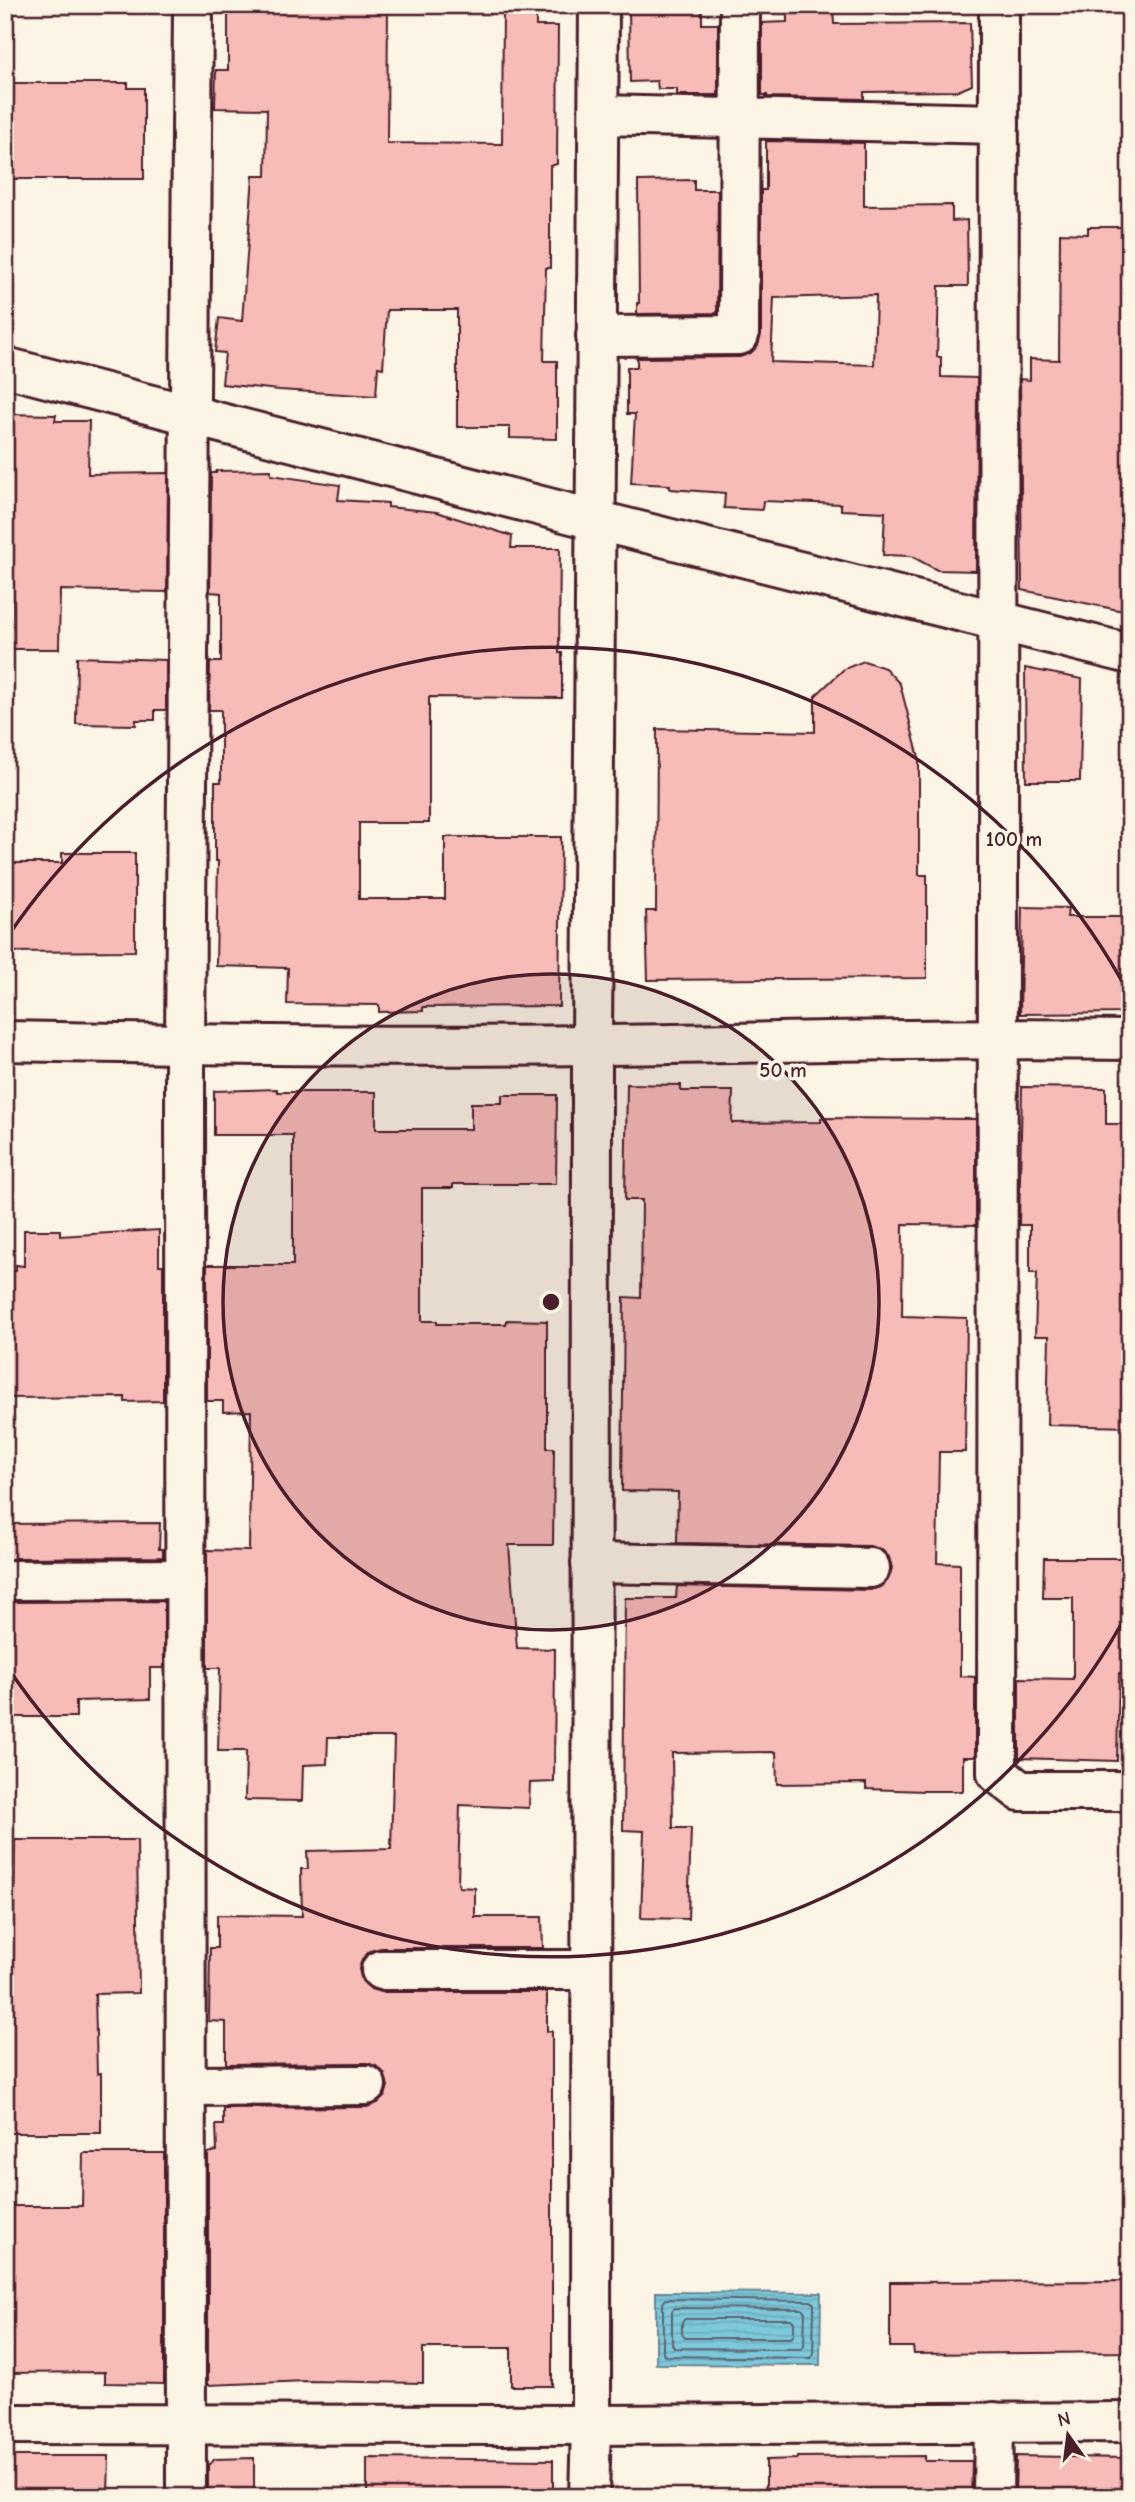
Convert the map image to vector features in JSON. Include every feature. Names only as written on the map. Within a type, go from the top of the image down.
[{"type":"street","points":[[186,2497],[185,1045],[193,5]]},
{"type":"street","points":[[589,2497],[592,1045],[600,5]]},
{"type":"street","points":[[596,336],[739,335],[740,5]]},
{"type":"street","points":[[999,5],[997,1773],[1020,1791],[1130,1791]]},
{"type":"street","points":[[599,115],[999,124]]},
{"type":"street","points":[[5,367],[595,520],[1130,654]]},
{"type":"street","points":[[5,1041],[185,1045],[592,1045],[999,1038],[1130,1040]]},
{"type":"street","points":[[592,1563],[870,1568]]},
{"type":"street","points":[[15,1580],[185,1579]]},
{"type":"street","points":[[381,1970],[591,1970]]},
{"type":"street","points":[[186,2087],[366,2085]]},
{"type":"street","points":[[993,2497],[994,2422]]},
{"type":"street","points":[[5,2424],[1130,2422]]},
{"type":"water","points":[[656,2292],[821,2293],[820,2365],[656,2364]]},
{"type":"building","points":[[228,5],[388,5],[387,143],[502,144],[503,10],[536,10],[536,26],[558,26],[557,164],[550,166],[550,268],[546,268],[544,361],[557,361],[557,439],[510,438],[510,427],[457,427],[457,310],[387,310],[383,368],[378,367],[376,396],[222,384],[225,353],[215,352],[219,318],[242,321],[253,176],[266,176],[267,109],[215,108],[216,70],[228,70]]},
{"type":"building","points":[[629,5],[702,5],[702,24],[718,24],[718,95],[677,95],[677,89],[658,89],[657,81],[630,82]]},
{"type":"building","points":[[787,5],[833,5],[834,24],[970,23],[972,85],[958,91],[864,92],[864,99],[762,95],[762,23],[787,22]]},
{"type":"building","points":[[5,83],[128,83],[128,88],[144,88],[144,179],[5,179]]},
{"type":"building","points":[[766,141],[864,143],[864,206],[952,205],[952,221],[967,220],[968,286],[939,286],[937,357],[941,357],[941,377],[977,378],[976,571],[937,570],[911,556],[883,555],[885,512],[841,510],[841,504],[763,501],[762,510],[724,508],[725,493],[670,489],[670,485],[631,483],[635,414],[627,414],[627,367],[637,367],[637,358],[740,357],[751,353],[758,345],[761,335],[761,190],[766,190]],"holes":[[[876,295],[874,365],[771,362],[774,298]]]},
{"type":"building","points":[[694,180],[694,190],[718,190],[717,313],[637,314],[638,181]]},
{"type":"building","points":[[1088,227],[1130,227],[1128,612],[1022,590],[1020,379],[1030,380],[1030,359],[1059,360],[1060,233],[1088,234]]},
{"type":"building","points":[[5,414],[56,415],[55,421],[89,421],[88,474],[168,473],[167,592],[60,590],[59,649],[11,649],[12,596],[5,595]]},
{"type":"building","points":[[271,470],[271,475],[340,485],[338,500],[388,503],[388,507],[437,512],[512,536],[511,548],[560,548],[559,653],[562,653],[562,698],[429,697],[429,823],[359,823],[359,899],[445,899],[445,837],[561,837],[559,1006],[423,1007],[423,1011],[379,1012],[379,1005],[287,1004],[288,968],[216,966],[218,861],[215,861],[215,782],[221,782],[221,710],[209,710],[210,662],[221,662],[221,593],[210,592],[211,473]]},
{"type":"building","points":[[77,657],[166,660],[166,710],[155,710],[155,720],[136,720],[136,725],[76,724]]},
{"type":"building","points":[[864,661],[885,668],[900,684],[919,758],[919,875],[927,875],[927,978],[648,980],[646,911],[656,911],[657,729],[815,732],[815,696],[844,669]]},
{"type":"building","points":[[1025,668],[1082,679],[1080,781],[1026,781]]},
{"type":"building","points":[[62,853],[135,853],[135,951],[5,952],[5,863],[62,863]]},
{"type":"building","points":[[1022,907],[1068,908],[1067,917],[1130,917],[1130,1013],[1020,1014]]},
{"type":"building","points":[[627,1084],[681,1085],[681,1091],[733,1091],[732,1123],[821,1122],[821,1118],[976,1119],[976,1225],[903,1224],[902,1316],[967,1318],[965,1452],[939,1452],[937,1563],[960,1564],[960,1676],[975,1677],[975,1757],[963,1757],[963,1791],[866,1789],[866,1783],[777,1784],[776,1752],[672,1753],[673,1828],[691,1828],[688,1919],[641,1918],[644,1831],[623,1830],[625,1598],[676,1598],[677,1586],[870,1590],[880,1587],[888,1580],[892,1568],[889,1557],[882,1550],[870,1546],[677,1543],[678,1492],[622,1491],[624,1297],[641,1298],[642,1200],[625,1200]]},
{"type":"building","points":[[1022,1087],[1106,1088],[1106,1124],[1130,1124],[1130,1427],[1047,1425],[1049,1336],[1035,1336],[1037,1273],[1030,1273],[1030,1225],[1019,1225]]},
{"type":"building","points":[[277,1089],[277,1092],[376,1092],[376,1129],[471,1129],[471,1103],[502,1103],[502,1095],[557,1095],[556,1184],[453,1184],[453,1188],[422,1188],[422,1321],[437,1321],[437,1324],[506,1324],[507,1320],[547,1321],[547,1448],[554,1448],[553,1545],[509,1545],[517,1648],[555,1649],[554,1782],[530,1783],[529,1808],[460,1805],[458,1883],[459,1887],[475,1888],[475,1917],[542,1917],[543,1948],[381,1948],[370,1951],[362,1959],[359,1969],[362,1981],[371,1989],[381,1992],[547,1992],[547,2031],[552,2031],[552,2386],[511,2386],[511,2348],[423,2348],[423,2383],[307,2381],[208,2385],[208,2153],[217,2151],[216,2125],[223,2125],[223,2108],[367,2107],[378,2103],[385,2096],[388,2086],[384,2073],[367,2063],[226,2064],[226,2022],[209,2021],[210,1948],[217,1948],[217,1915],[302,1916],[301,1869],[308,1869],[307,1851],[391,1849],[394,1737],[328,1737],[327,1764],[303,1765],[302,1801],[245,1800],[246,1751],[218,1751],[220,1668],[207,1668],[207,1550],[249,1551],[251,1411],[223,1412],[223,1401],[207,1401],[207,1265],[293,1265],[293,1135],[214,1135],[214,1091]]},
{"type":"building","points":[[24,1230],[60,1230],[60,1236],[159,1230],[159,1265],[163,1265],[163,1401],[125,1402],[125,1397],[5,1398],[5,1271],[16,1271],[16,1265],[24,1266]]},
{"type":"building","points":[[160,1523],[159,1549],[163,1549],[163,1557],[15,1558],[5,1561],[5,1524]]},
{"type":"building","points":[[1044,1558],[1130,1558],[1130,1673],[1119,1673],[1117,1761],[1019,1758],[1019,1678],[1073,1679],[1073,1598],[1043,1598]]},
{"type":"building","points":[[5,1599],[15,1602],[164,1601],[164,1668],[150,1668],[150,1699],[76,1701],[76,1717],[5,1717]]},
{"type":"building","points":[[15,1840],[137,1840],[139,1993],[95,1994],[97,2074],[101,2073],[101,2133],[5,2133],[5,1916],[13,1916],[14,1909]]},
{"type":"building","points":[[83,2153],[164,2153],[164,2384],[105,2383],[105,2372],[5,2373],[5,2206],[82,2206]]},
{"type":"building","points":[[1130,2281],[1130,2352],[914,2354],[913,2347],[890,2347],[890,2282]]},
{"type":"building","points":[[5,2456],[109,2456],[108,2497],[5,2497]]},
{"type":"building","points":[[925,2456],[925,2461],[972,2461],[971,2497],[766,2497],[766,2460],[797,2457]]},
{"type":"building","points":[[1016,2456],[1124,2458],[1124,2497],[1015,2497]]},
{"type":"building","points":[[254,2458],[254,2497],[208,2497],[208,2465],[215,2459]]},
{"type":"building","points":[[367,2458],[553,2460],[553,2497],[367,2497]]}]
